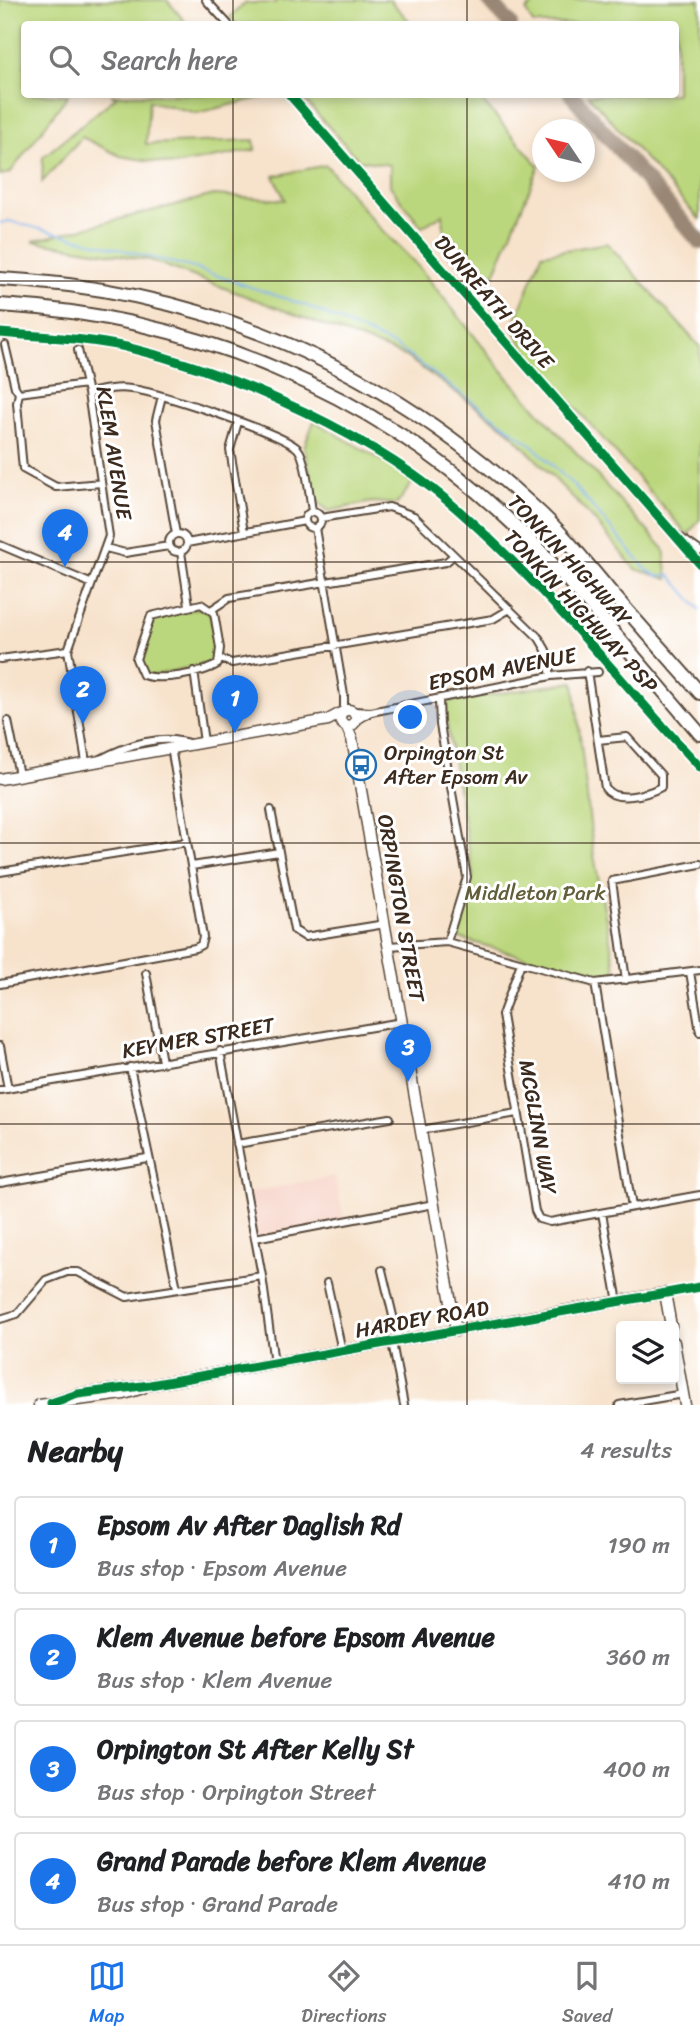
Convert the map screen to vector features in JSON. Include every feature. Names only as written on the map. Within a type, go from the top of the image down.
[{"type":"highway","name":"TONKIN HIGHWAY","points":[[0,279],[71,283],[176,303],[299,349],[384,393],[458,443],[535,508],[700,693]]},
{"type":"highway","name":"TONKIN HIGHWAY","points":[[0,307],[33,307],[134,322],[233,350],[272,365],[337,397],[402,435],[464,480],[534,544],[700,734]]},
{"type":"street","points":[[206,0],[225,21]]},
{"type":"street","name":"DUNREATH DRIVE","points":[[293,98],[700,564]]},
{"type":"street","points":[[5,345],[15,387],[19,393],[17,402],[23,469],[57,487],[101,483]]},
{"type":"street","name":"KLEM AVENUE","points":[[78,350],[88,393],[109,536],[68,650],[86,762]]},
{"type":"street","points":[[19,393],[86,384]]},
{"type":"street","points":[[88,393],[115,388],[162,396],[238,422],[299,449],[312,512],[321,518],[389,507],[414,516],[543,642],[551,676]]},
{"type":"street","points":[[162,396],[156,420],[176,534]]},
{"type":"street","points":[[238,422],[230,445],[244,532]]},
{"type":"street","points":[[189,606],[181,552],[187,543],[305,521],[312,512]]},
{"type":"street","points":[[314,528],[320,524],[321,518]]},
{"type":"street","points":[[305,521],[314,528],[326,581],[348,717]]},
{"type":"street","name":"DUNREATH DRIVE","points":[[673,532],[700,551]]},
{"type":"street","points":[[176,534],[182,535],[187,543]]},
{"type":"street","points":[[169,545],[176,534]]},
{"type":"street","points":[[0,545],[90,583]]},
{"type":"street","points":[[106,548],[125,553],[169,545]]},
{"type":"street","points":[[169,545],[176,552],[181,552]]},
{"type":"street","points":[[211,610],[229,598],[446,562],[454,555]]},
{"type":"street","points":[[204,604],[211,610],[220,659],[213,667],[146,677],[139,671],[136,659],[151,616],[204,604]]},
{"type":"street","points":[[220,659],[232,663],[493,619],[510,609]]},
{"type":"street","points":[[0,659],[68,650]]},
{"type":"street","points":[[194,671],[204,742]]},
{"type":"street","points":[[587,671],[605,788],[610,795],[618,797],[661,788],[661,775],[627,737],[598,740]]},
{"type":"street","name":"EPSOM AVENUE","points":[[0,774],[46,769],[348,717],[551,676],[598,672]]},
{"type":"street","points":[[439,700],[440,725],[467,877],[447,942]]},
{"type":"street","points":[[430,702],[440,725]]},
{"type":"street","name":"ORPINGTON STREET","points":[[348,717],[456,1331]]},
{"type":"street","points":[[8,721],[19,773]]},
{"type":"street","points":[[100,760],[121,748],[174,738],[191,744]]},
{"type":"street","points":[[0,984],[201,945],[204,937],[171,747]]},
{"type":"street","name":"EPSOM AVENUE","points":[[0,779],[19,773]]},
{"type":"street","points":[[271,810],[294,930],[298,935],[305,937],[385,924]]},
{"type":"street","points":[[0,872],[187,842]]},
{"type":"street","points":[[192,866],[279,852]]},
{"type":"street","points":[[626,979],[612,881],[700,864]]},
{"type":"street","points":[[389,946],[447,942],[595,983],[700,970]]},
{"type":"street","name":"MCGLINN WAY","points":[[521,963],[502,1015],[535,1211],[540,1219],[550,1222],[700,1195]]},
{"type":"street","points":[[690,972],[700,1032]]},
{"type":"street","points":[[146,973],[162,1062]]},
{"type":"street","points":[[595,983],[632,1207]]},
{"type":"street","name":"KEYMER STREET","points":[[4,1090],[402,1022]]},
{"type":"street","points":[[0,1046],[4,1090]]},
{"type":"street","points":[[220,1051],[262,1276],[274,1363]]},
{"type":"street","points":[[130,1067],[177,1288]]},
{"type":"street","points":[[421,1130],[517,1113]]},
{"type":"street","points":[[237,1144],[390,1118]]},
{"type":"street","points":[[0,1183],[147,1157]]},
{"type":"street","points":[[255,1238],[434,1204]]},
{"type":"street","points":[[602,1213],[618,1302]]},
{"type":"street","points":[[383,1270],[404,1405]]},
{"type":"street","points":[[0,1319],[17,1314],[46,1280],[67,1272],[78,1272],[118,1295],[127,1297],[262,1276]]},
{"type":"street","points":[[327,1283],[342,1351]]},
{"type":"street","name":"HARDEY ROAD","points":[[39,1405],[78,1394],[120,1396],[150,1385],[700,1287]]},
{"type":"street","points":[[665,1293],[670,1321]]},
{"type":"street","points":[[679,1371],[685,1405]]},
{"type":"street","points":[[619,1405],[683,1394]]},
{"type":"shaded area","points":[[335,1176],[344,1221],[255,1238],[247,1193]]},
{"type":"green space","points":[[0,0],[167,0],[184,21],[21,21],[21,98],[66,98],[10,173],[0,175]]},
{"type":"green space","points":[[275,0],[390,0],[409,21],[234,21],[230,17],[245,3],[275,3]]},
{"type":"green space","points":[[538,0],[700,0],[700,220],[591,98],[679,98],[679,21],[531,21],[526,11]]},
{"type":"green space","points":[[115,98],[260,98],[197,113],[149,101],[146,144],[254,140],[255,150],[174,165],[120,156],[82,137],[42,182],[43,157]]},
{"type":"green space","points":[[303,98],[480,98],[532,158],[532,182],[490,284],[445,252],[443,214],[422,227],[390,186],[390,165],[359,160]]},
{"type":"green space","points":[[326,165],[377,225],[417,265],[509,379],[664,549],[668,579],[635,569],[595,521],[507,429],[405,356],[150,260],[33,241],[214,195],[285,200],[274,176]]},
{"type":"green space","points":[[607,243],[700,347],[700,519],[688,535],[524,349],[513,327],[542,254]]},
{"type":"green space","points":[[314,421],[393,467],[413,482],[397,504],[372,502],[329,511],[316,501],[304,447]]},
{"type":"green space","points":[[199,608],[210,613],[218,655],[215,662],[151,676],[142,672],[138,659],[153,618]]},
{"type":"green space","name":"Middleton Park","points":[[574,682],[593,850],[616,972],[596,978],[456,937],[473,874],[443,702]]},
{"type":"waterway","points":[[0,223],[9,221],[194,268],[307,306],[397,347],[532,445],[579,491],[645,568],[657,576],[670,575],[700,610]]},
{"type":"taxiway","points":[[489,0],[507,21]]},
{"type":"taxiway","points":[[574,98],[700,242]]},
{"type":"cycle path","points":[[292,98],[700,564]]},
{"type":"cycle path","name":"TONKIN HIGHWAY PSP","points":[[0,333],[95,342],[169,359],[214,374],[306,412],[392,460],[431,487],[497,545],[557,607],[700,767]]},
{"type":"cycle path","points":[[51,1403],[78,1394],[150,1385],[700,1287]]},
{"type":"place","name":"Grand Parade before Klem Avenue","points":[[65,567]]},
{"type":"place","name":"Klem Avenue before Epsom Avenue","points":[[83,724]]},
{"type":"place","name":"Epsom Av After Daglish Rd","points":[[235,733]]},
{"type":"place","name":"Orpington St After Epsom Av","points":[[361,765]]},
{"type":"place","name":"Orpington St After Kelly St","points":[[408,1082]]}]
